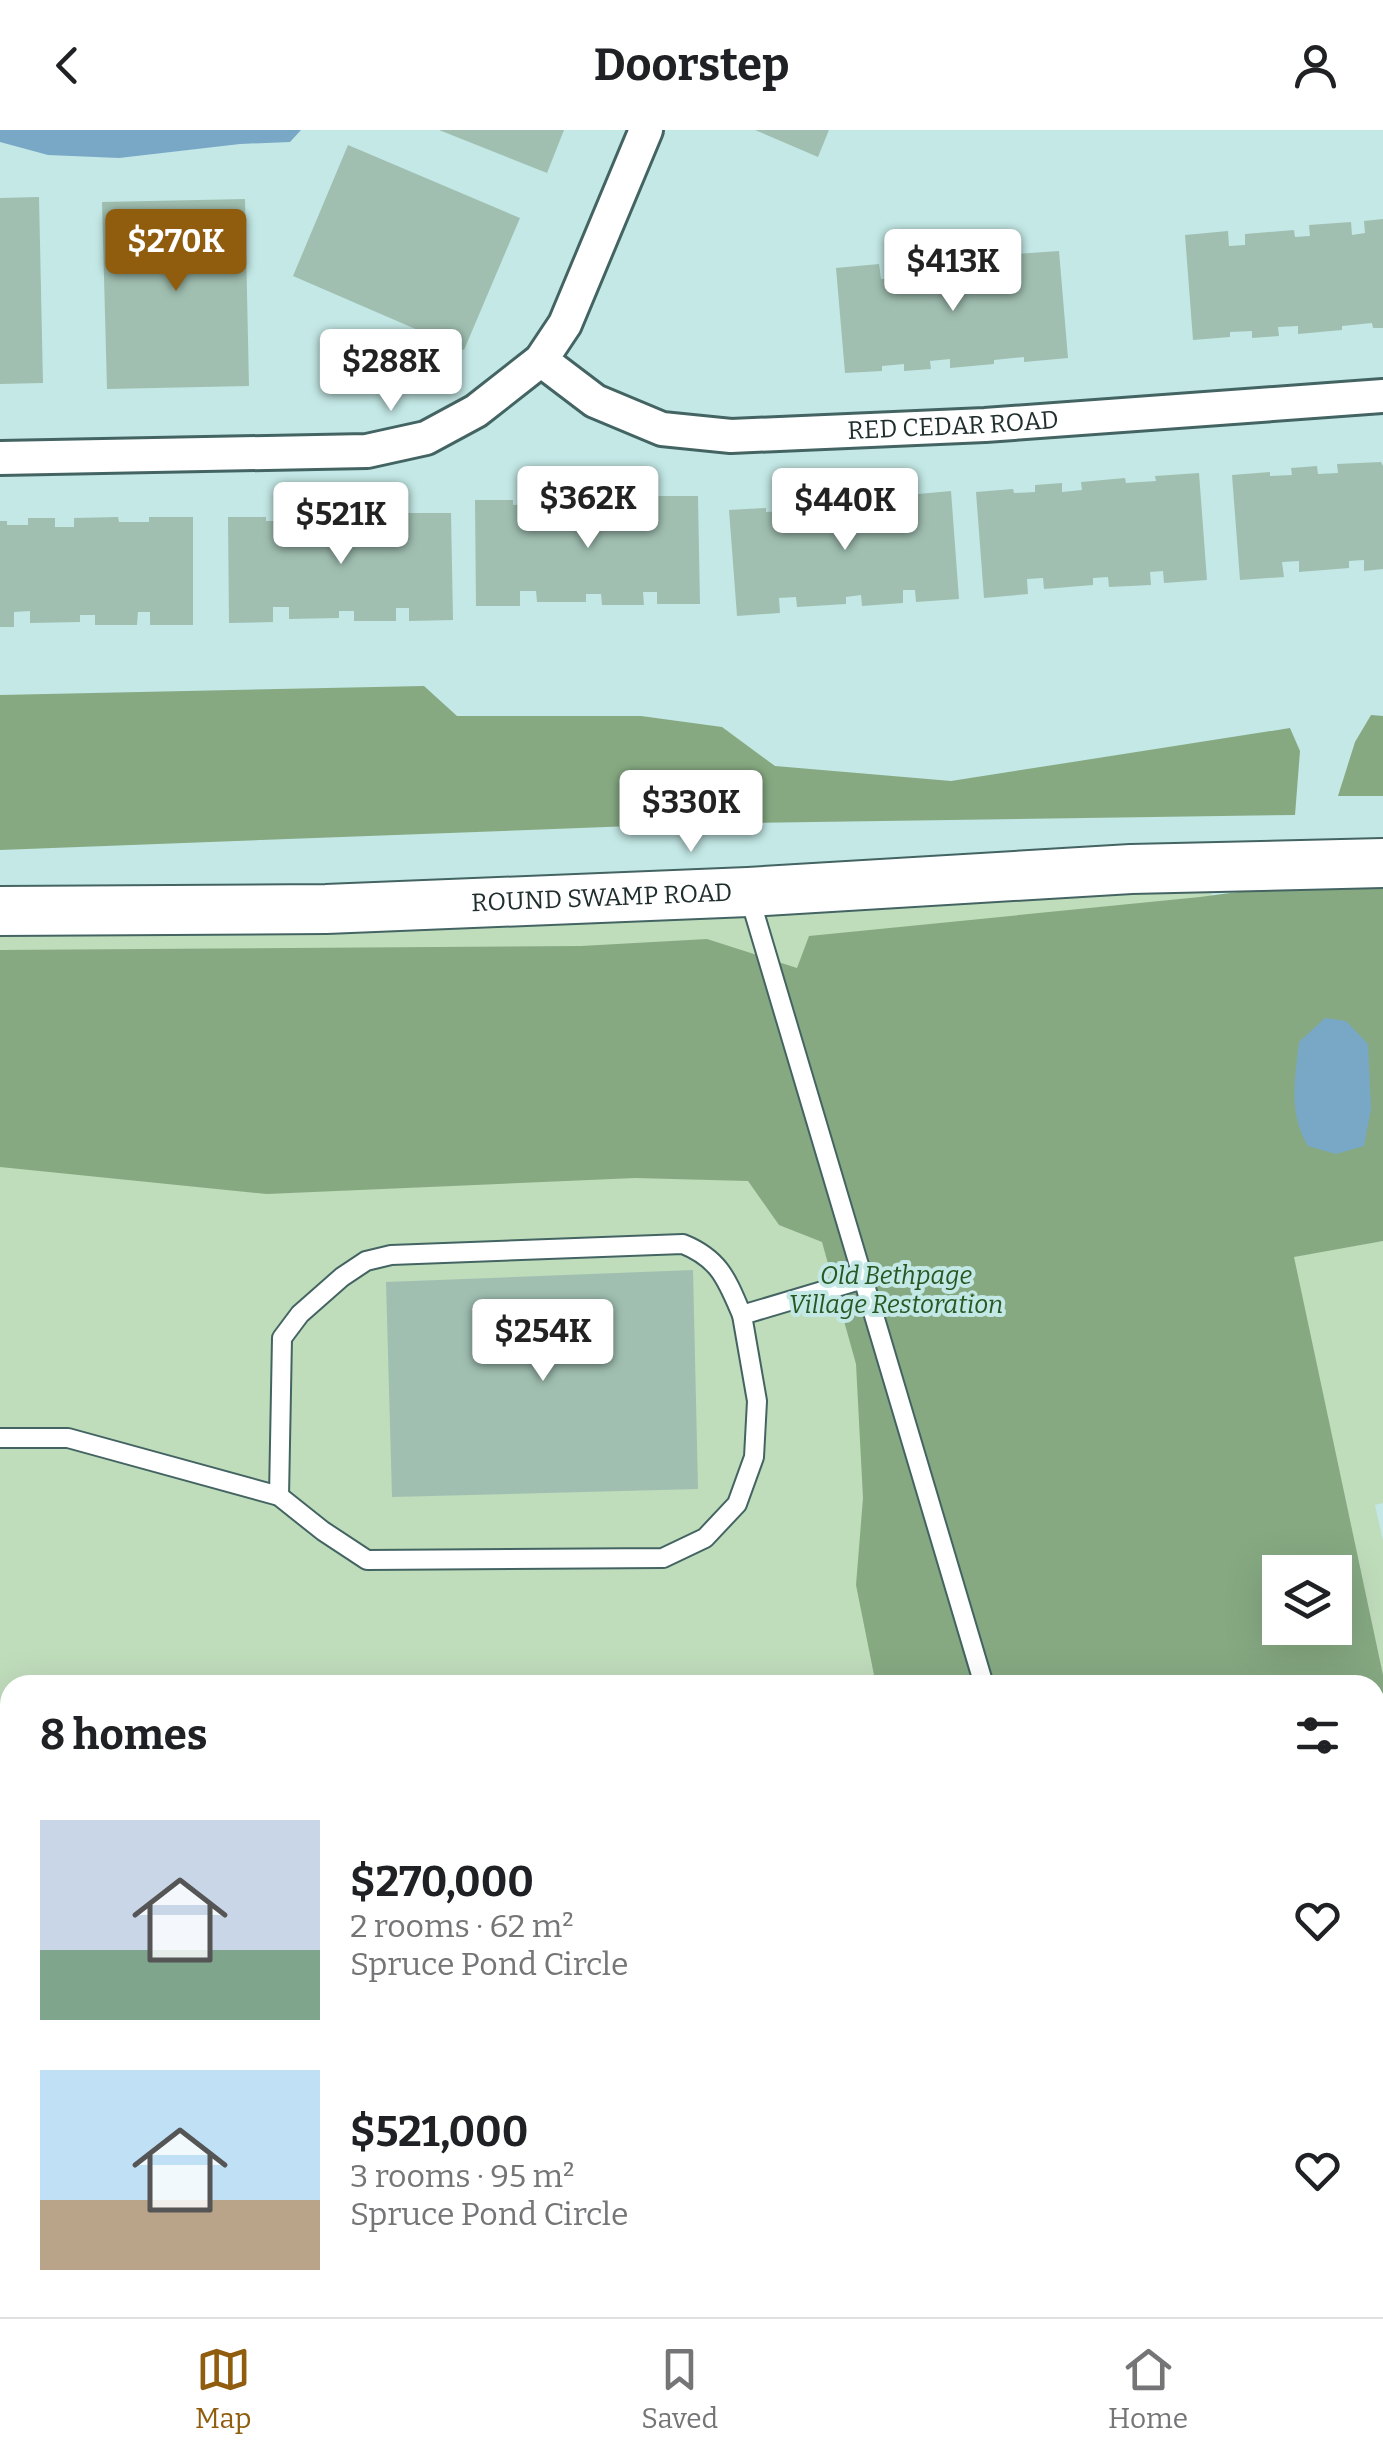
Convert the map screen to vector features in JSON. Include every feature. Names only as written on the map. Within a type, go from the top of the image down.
[{"type":"main road","name":"ROUND SWAMP ROAD","points":[[0,911],[326,909],[748,892],[1131,870],[1383,863]]},
{"type":"street","points":[[0,458],[367,450],[426,438],[476,411],[541,360],[564,324],[646,130]]},
{"type":"street","name":"RED CEDAR ROAD","points":[[541,360],[595,400],[662,429],[731,436],[986,425],[1383,396]]},
{"type":"lane","points":[[748,892],[981,1675]]},
{"type":"lane","points":[[0,1438],[68,1438],[279,1496],[367,1560],[663,1558],[705,1538],[737,1504],[754,1456],[757,1401],[742,1315],[722,1271],[703,1252],[683,1244],[391,1255],[366,1260],[300,1314],[282,1338],[279,1496]]},
{"type":"lane","points":[[742,1315],[863,1279]]},
{"type":"green space","points":[[424,686],[457,716],[641,716],[722,727],[775,766],[951,781],[1290,728],[1300,751],[1295,815],[685,824],[0,850],[0,695]]},
{"type":"green space","points":[[1371,715],[1383,716],[1383,796],[1338,796],[1355,742]]},
{"type":"green space","points":[[1383,873],[1383,1241],[1294,1257],[1383,1675],[874,1675],[856,1585],[863,1498],[856,1364],[822,1242],[779,1225],[748,1181],[635,1178],[267,1194],[0,1167],[0,950],[581,946],[707,939],[797,968],[809,936],[1200,897]]},
{"type":"green space","name":"Old Bethpage Village Restoration","points":[[1207,875],[1294,1256],[1383,1241],[1383,1503],[1375,1505],[1383,1541],[1383,1675],[0,1675],[0,920]]},
{"type":"water","points":[[0,130],[301,130],[290,142],[119,158],[48,155],[0,142]]},
{"type":"water","points":[[1325,1018],[1346,1021],[1368,1044],[1371,1109],[1364,1146],[1336,1154],[1308,1146],[1295,1108],[1299,1042]]},
{"type":"building","points":[[439,130],[564,130],[547,173]]},
{"type":"building","points":[[755,130],[829,130],[818,157]]},
{"type":"building","points":[[348,145],[520,218],[464,350],[293,276]]},
{"type":"building","points":[[39,197],[43,383],[0,384],[0,198]]},
{"type":"building","points":[[245,199],[249,386],[107,389],[102,202]]},
{"type":"building","points":[[1383,219],[1383,328],[1373,328],[1372,323],[1298,334],[1298,326],[1278,327],[1279,336],[1252,338],[1252,331],[1230,332],[1230,337],[1193,340],[1185,235],[1228,231],[1229,246],[1245,245],[1245,234],[1294,230],[1295,237],[1310,236],[1309,225],[1351,222],[1352,235],[1365,233],[1364,221]]},
{"type":"building","points":[[1059,251],[1068,358],[1024,362],[1024,357],[950,368],[950,359],[930,361],[931,369],[904,371],[904,364],[882,366],[882,371],[845,373],[836,268],[879,264],[881,279],[898,278],[897,267],[946,263],[947,271],[962,269],[961,258],[1003,255],[1004,268],[1017,267],[1016,254]]},
{"type":"building","points":[[1381,462],[1383,569],[1364,571],[1364,560],[1349,561],[1349,568],[1299,572],[1299,561],[1282,562],[1284,577],[1240,580],[1232,475],[1292,475],[1291,468],[1317,466],[1318,474],[1338,473],[1337,464]]},
{"type":"building","points":[[1199,473],[1207,580],[1164,583],[1163,571],[1150,572],[1151,585],[1109,587],[1108,577],[1093,578],[1093,585],[1044,589],[1043,578],[1027,579],[1028,594],[984,598],[976,492],[1035,492],[1035,485],[1062,483],[1062,492],[1082,490],[1081,482],[1125,478],[1126,483],[1156,481],[1155,476]]},
{"type":"building","points":[[951,491],[959,599],[916,602],[915,590],[903,590],[903,603],[862,606],[861,595],[846,597],[846,604],[797,607],[796,597],[779,598],[780,613],[737,616],[729,510],[788,511],[788,504],[814,502],[815,510],[834,509],[834,500],[908,500],[907,495]]},
{"type":"building","points":[[655,496],[698,496],[700,604],[657,604],[657,592],[643,592],[644,605],[602,605],[601,594],[586,594],[586,602],[537,602],[536,591],[520,591],[520,606],[476,606],[475,500],[513,500],[513,505],[534,504],[535,498],[561,498],[561,506],[581,506],[581,497],[655,501]]},
{"type":"building","points":[[378,513],[377,518],[451,513],[453,620],[409,621],[409,608],[396,608],[396,621],[354,621],[354,611],[339,611],[339,618],[289,619],[289,607],[273,607],[273,622],[229,623],[228,517],[288,521],[287,514],[314,514],[314,523],[334,522],[334,514]]},
{"type":"building","points":[[118,517],[119,522],[149,522],[149,517],[193,517],[193,625],[150,625],[150,612],[138,612],[137,625],[95,625],[95,615],[80,615],[80,622],[30,623],[30,611],[14,612],[14,627],[0,627],[0,521],[28,525],[28,518],[55,518],[55,527],[74,527],[74,518]]},
{"type":"building","points":[[693,1270],[698,1489],[392,1497],[386,1282]]}]
